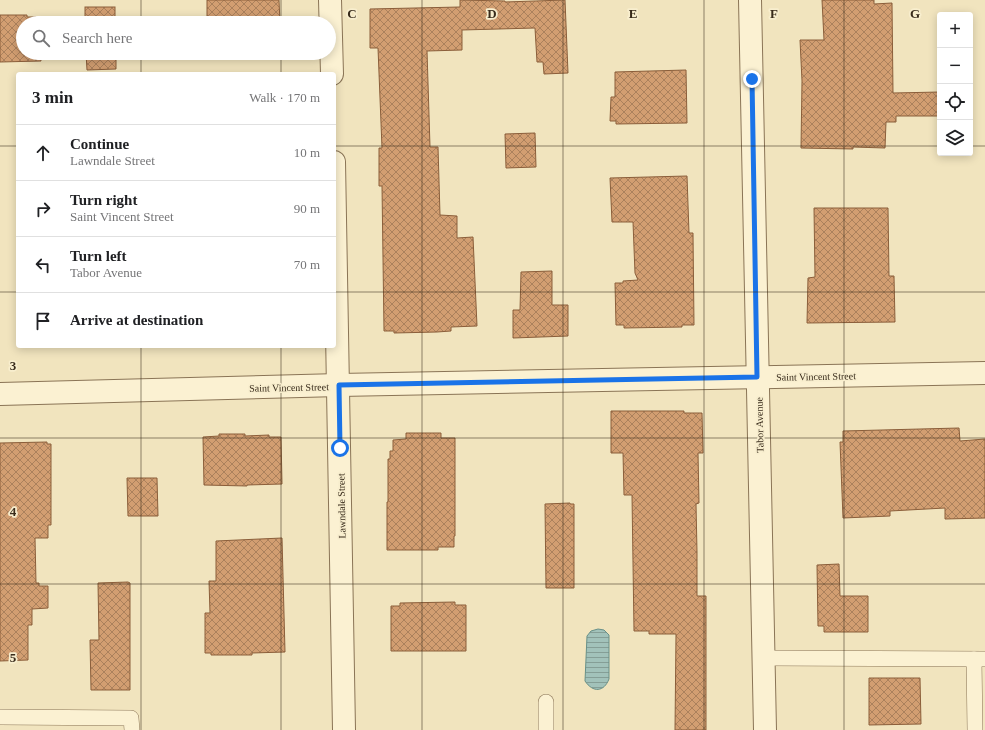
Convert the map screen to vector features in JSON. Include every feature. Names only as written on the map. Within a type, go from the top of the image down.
[{"type":"street","points":[[330,0],[330,16]]},
{"type":"street","name":"Tabor Avenue","points":[[750,0],[765,730]]},
{"type":"street","points":[[332,60],[332,72]]},
{"type":"street","name":"Lawndale Street","points":[[336,251],[344,730]]},
{"type":"street","name":"Saint Vincent Street","points":[[0,394],[339,385],[985,373]]},
{"type":"lane","points":[[764,658],[979,659],[975,730]]},
{"type":"lane","points":[[546,702],[546,730]]},
{"type":"lane","points":[[0,717],[131,718],[132,730]]},
{"type":"water","points":[[598,629],[604,630],[609,635],[609,679],[601,689],[595,689],[591,688],[585,681],[587,636],[591,631]]},
{"type":"building","points":[[207,0],[279,0],[280,16],[207,16]]},
{"type":"building","points":[[460,0],[505,2],[565,0],[568,73],[544,74],[543,62],[537,62],[535,28],[462,30],[462,50],[427,51],[430,147],[438,147],[440,215],[457,216],[457,238],[473,237],[477,326],[451,327],[451,331],[437,332],[394,333],[394,331],[384,331],[382,186],[379,186],[379,148],[382,148],[378,48],[370,48],[370,9],[460,7]]},
{"type":"building","points":[[822,0],[874,0],[874,4],[892,3],[893,93],[937,92],[937,116],[896,116],[896,122],[886,122],[885,148],[801,148],[802,81],[800,40],[824,40]]},
{"type":"building","points":[[85,7],[115,7],[115,16],[85,16]]},
{"type":"building","points":[[0,15],[27,15],[16,16],[16,60],[41,61],[0,62]]},
{"type":"building","points":[[86,60],[116,60],[116,69],[87,70]]},
{"type":"building","points":[[686,70],[687,123],[616,124],[616,121],[610,121],[611,97],[615,97],[615,72]]},
{"type":"building","points":[[535,133],[536,167],[506,168],[505,134]]},
{"type":"building","points":[[687,176],[689,233],[693,233],[694,325],[682,325],[682,327],[624,328],[624,325],[616,325],[615,283],[638,280],[635,273],[633,222],[612,222],[610,178]]},
{"type":"building","points":[[814,208],[888,208],[889,276],[894,276],[895,322],[807,323],[808,278],[815,277]]},
{"type":"building","points":[[552,271],[552,305],[568,305],[568,336],[513,338],[513,310],[520,310],[521,272]]},
{"type":"building","points":[[611,411],[684,411],[684,413],[702,413],[703,453],[698,453],[699,503],[696,504],[697,596],[706,596],[706,730],[675,730],[676,634],[649,634],[649,631],[634,631],[632,495],[624,495],[623,453],[611,453]]},
{"type":"building","points":[[959,428],[960,441],[985,439],[985,518],[945,519],[945,508],[890,511],[890,516],[843,518],[840,442],[843,442],[843,431]]},
{"type":"building","points":[[406,433],[441,433],[441,438],[455,438],[454,547],[438,547],[438,550],[387,550],[388,459],[390,459],[390,451],[393,451],[393,440],[406,439]]},
{"type":"building","points":[[219,434],[245,434],[245,436],[269,435],[269,437],[281,437],[282,484],[247,486],[204,485],[203,437],[219,436]]},
{"type":"building","points":[[47,442],[47,444],[51,444],[51,525],[48,525],[48,538],[35,538],[36,583],[39,583],[39,586],[48,586],[48,608],[32,609],[32,625],[28,625],[28,660],[0,661],[0,443]]},
{"type":"building","points":[[127,478],[157,478],[158,516],[128,516]]},
{"type":"building","points":[[545,504],[574,504],[574,588],[546,588]]},
{"type":"building","points":[[282,538],[285,652],[252,653],[252,655],[211,655],[211,653],[205,653],[205,613],[210,613],[209,581],[216,581],[216,541]]},
{"type":"building","points":[[839,564],[840,596],[868,596],[868,632],[824,632],[824,626],[818,626],[817,565]]},
{"type":"building","points":[[98,583],[130,583],[130,690],[91,690],[90,640],[99,640]]},
{"type":"building","points":[[455,602],[455,605],[466,605],[466,651],[391,651],[391,606],[400,606],[400,603]]},
{"type":"building","points":[[869,678],[920,678],[921,724],[869,725]]},
{"type":"route","points":[[340,448],[339,385],[757,377],[752,79]]}]
